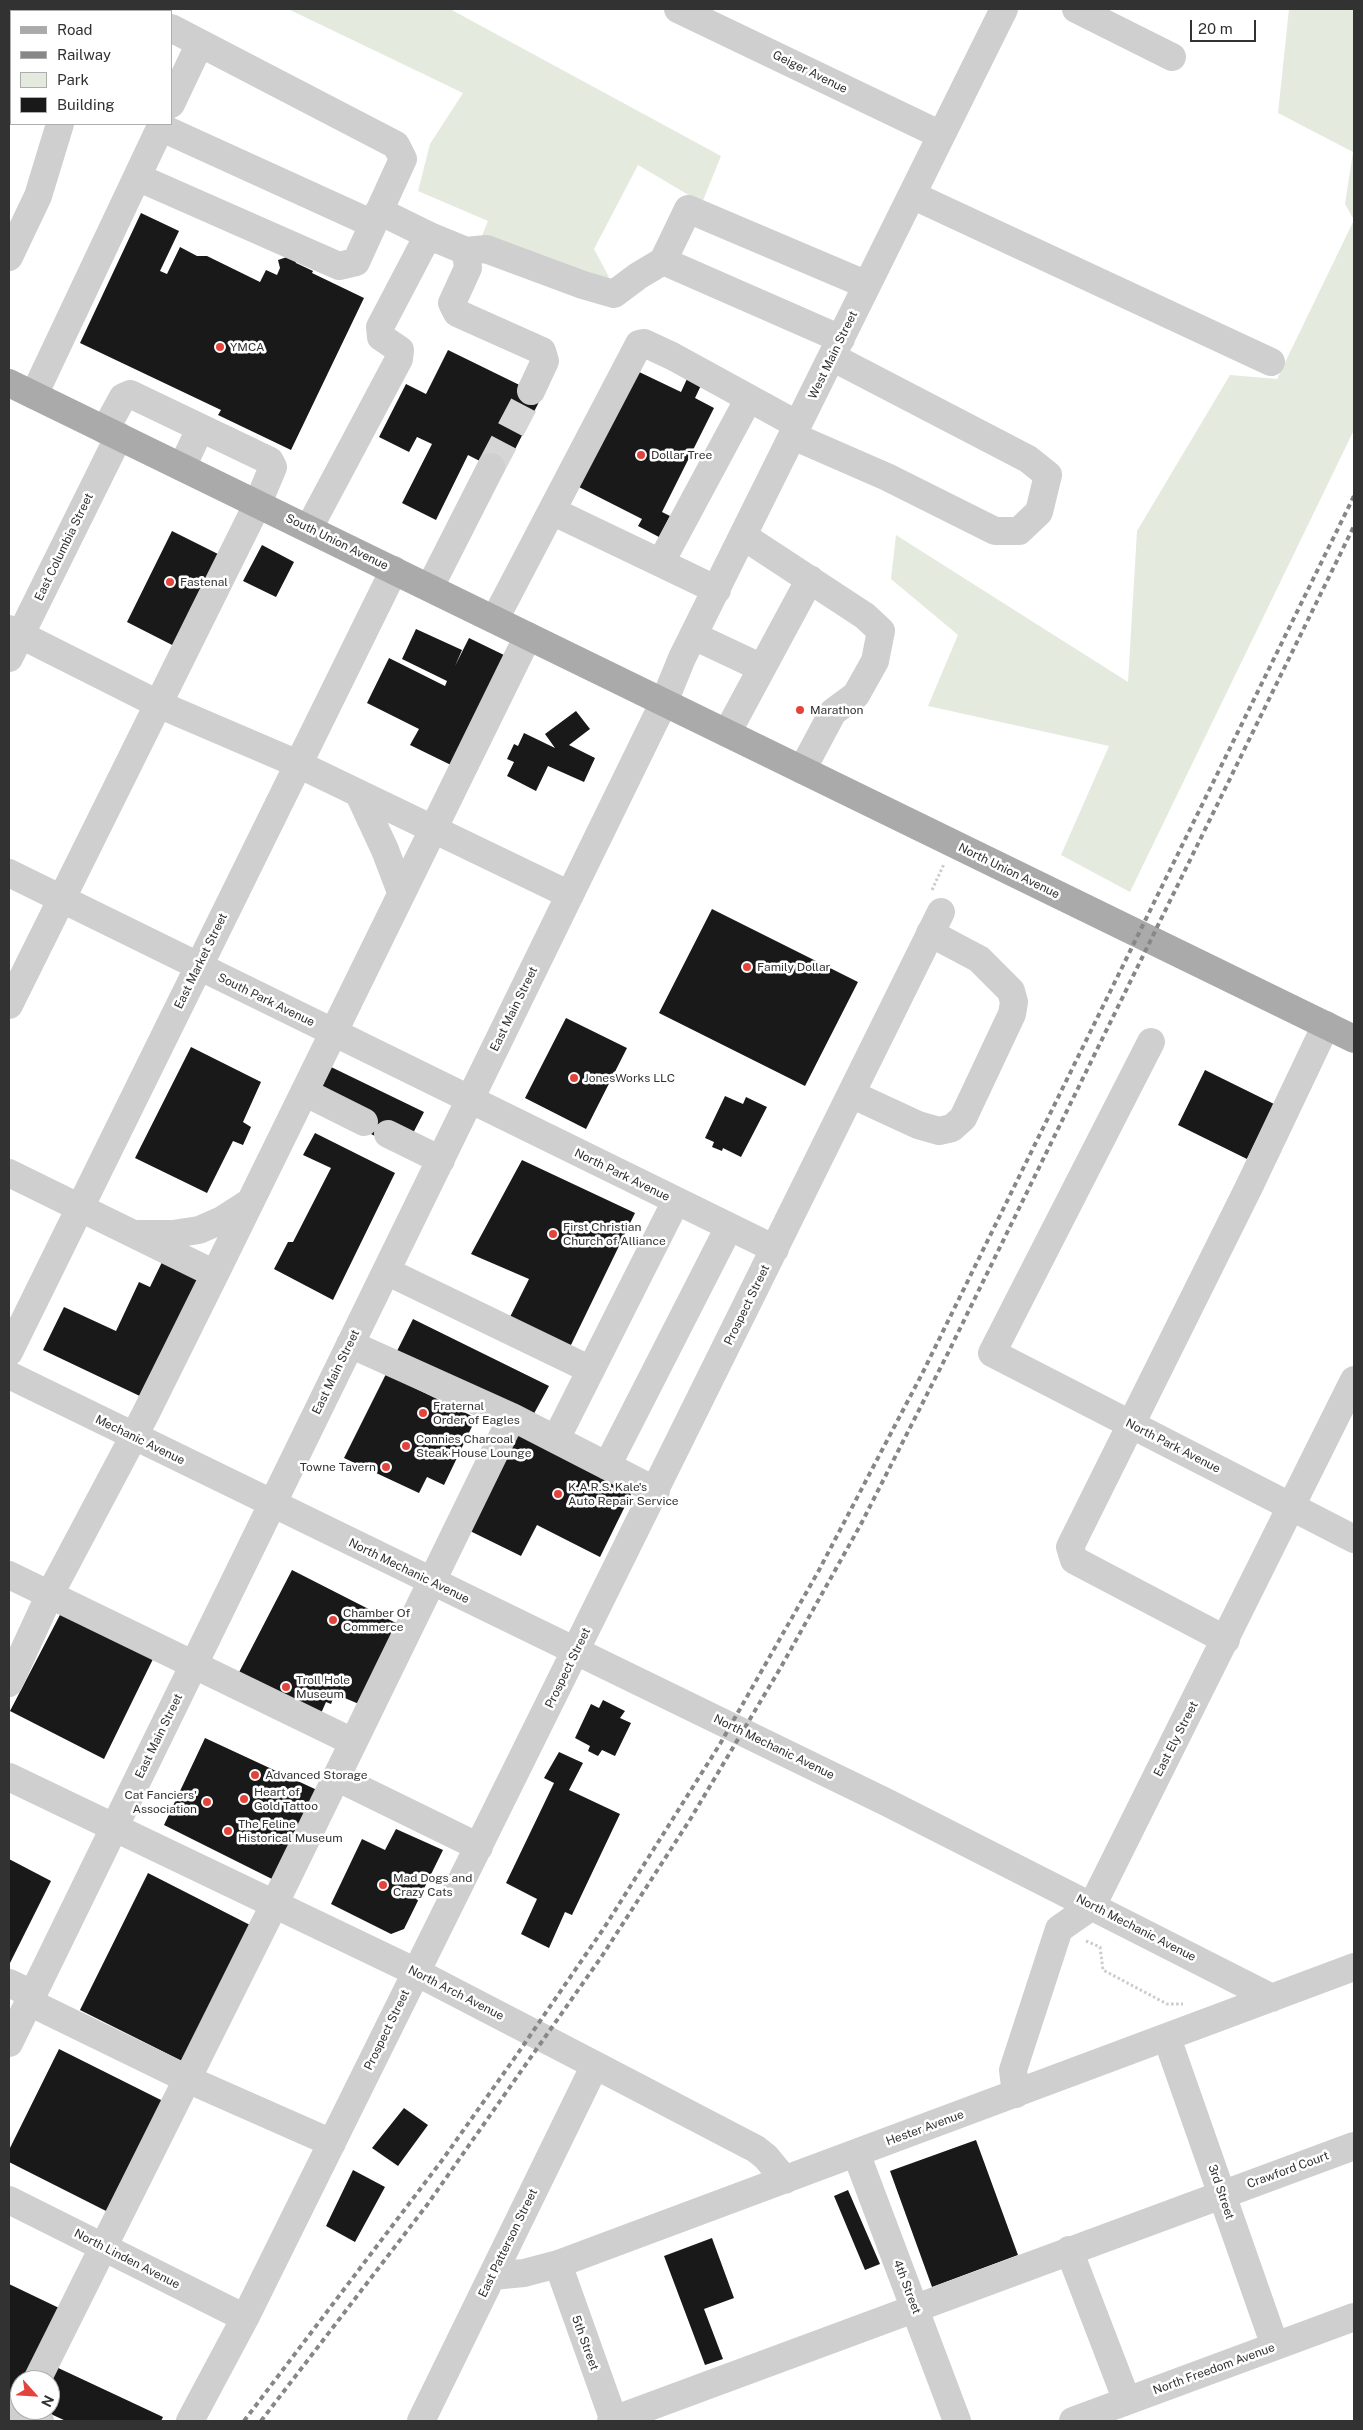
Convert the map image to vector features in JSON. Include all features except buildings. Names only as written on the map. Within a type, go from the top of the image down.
[{"type":"main road","name":"South Union Avenue","points":[[9,383],[664,702]]},
{"type":"main road","name":"North Union Avenue","points":[[664,702],[1354,1039]]},
{"type":"street","name":"Geiger Avenue","points":[[678,9],[941,135]]},
{"type":"street","name":"West Main Street","points":[[664,702],[743,536],[1004,9]]},
{"type":"street","points":[[1076,9],[1172,57]]},
{"type":"street","points":[[137,177],[339,266],[356,262],[403,159],[396,145],[172,29]]},
{"type":"street","points":[[172,101],[200,43]]},
{"type":"street","points":[[172,122],[376,218],[466,251],[486,249],[583,285],[614,294],[638,276],[663,262],[688,210],[867,285]]},
{"type":"street","points":[[9,257],[38,196],[60,125]]},
{"type":"street","points":[[34,395],[161,125]]},
{"type":"street","points":[[912,195],[1271,362]]},
{"type":"street","points":[[309,528],[399,359],[400,350],[380,337],[380,327],[423,245],[432,237]]},
{"type":"street","points":[[466,251],[468,268],[452,303],[457,313],[542,352],[545,361],[531,391]]},
{"type":"street","points":[[495,619],[635,348],[639,344],[644,343],[749,398],[796,430],[995,531],[1020,532],[1039,512],[1048,475],[1028,459],[906,395],[836,348],[663,262]]},
{"type":"street","name":"East Columbia Street","points":[[9,1005],[258,503],[273,467],[270,461],[130,394],[123,397],[112,433],[13,641]]},
{"type":"street","points":[[660,562],[749,398]]},
{"type":"street","points":[[182,467],[200,428]]},
{"type":"street","points":[[430,587],[491,467]]},
{"type":"street","points":[[552,511],[717,590]]},
{"type":"street","points":[[743,536],[865,616],[881,631],[875,661],[856,695],[833,712],[802,770]]},
{"type":"street","name":"East Market Street","points":[[9,1352],[394,570]]},
{"type":"street","points":[[728,734],[810,579]]},
{"type":"street","points":[[11,1671],[134,1436],[528,636]]},
{"type":"street","points":[[694,636],[762,668]]},
{"type":"street","points":[[13,641],[298,764],[431,830],[570,895]]},
{"type":"street","name":"East Main Street","points":[[9,2043],[23,1993],[114,1828],[664,702]]},
{"type":"street","points":[[359,794],[386,850],[401,892]]},
{"type":"street","name":"South Park Avenue","points":[[9,873],[470,1100]]},
{"type":"street","name":"Prospect Street","points":[[190,2421],[245,2318],[656,1491],[851,1094],[936,923],[979,959],[1011,990],[1014,1002],[1012,1014],[963,1118],[952,1128],[939,1130],[918,1125],[851,1094]]},
{"type":"street","points":[[1226,1640],[1074,1560],[1070,1547],[1326,1025]]},
{"type":"street","name":"North Park Avenue","points":[[1151,1042],[992,1353],[1354,1539]]},
{"type":"street","points":[[304,1092],[364,1122]]},
{"type":"street","name":"North Park Avenue","points":[[470,1100],[775,1249]]},
{"type":"street","points":[[388,1134],[441,1160]]},
{"type":"street","points":[[9,1173],[214,1274]]},
{"type":"street","points":[[556,1439],[676,1201]]},
{"type":"street","points":[[131,1234],[173,1234],[199,1230],[222,1220],[250,1202]]},
{"type":"street","points":[[607,1466],[729,1227]]},
{"type":"street","points":[[386,1271],[590,1370]]},
{"type":"street","points":[[350,1344],[512,1417],[656,1491]]},
{"type":"street","name":"Mechanic Avenue","points":[[9,1375],[272,1504]]},
{"type":"street","name":"East Ely Street","points":[[1016,2094],[1013,2070],[1059,1929],[1092,1906],[1292,1508],[1354,1380]]},
{"type":"street","points":[[42,2370],[274,1905],[512,1417]]},
{"type":"street","name":"North Mechanic Avenue","points":[[272,1504],[888,1803],[1272,1998]]},
{"type":"street","points":[[9,1575],[353,1742]]},
{"type":"street","name":"North Arch Avenue","points":[[9,1777],[416,1972],[756,2150],[766,2157],[785,2180]]},
{"type":"street","points":[[336,1777],[479,1846]]},
{"type":"street","name":"Hester Avenue","points":[[492,2276],[524,2273],[558,2264],[1354,1967]]},
{"type":"street","points":[[23,1993],[187,2079],[332,2143]]},
{"type":"street","name":"3rd Street","points":[[1167,2038],[1276,2346]]},
{"type":"street","name":"East Patterson Street","points":[[421,2421],[595,2065]]},
{"type":"street","name":"Crawford Court","points":[[613,2421],[914,2307],[1354,2146]]},
{"type":"street","name":"4th Street","points":[[856,2153],[957,2421]]},
{"type":"street","name":"North Linden Avenue","points":[[9,2200],[245,2318]]},
{"type":"street","points":[[1069,2250],[1127,2401]]},
{"type":"street","name":"5th Street","points":[[558,2264],[613,2421]]},
{"type":"street","name":"North Freedom Avenue","points":[[1073,2421],[1354,2316]]},
{"type":"green space","points":[[288,9],[450,9],[721,156],[702,203],[638,165],[594,249],[609,277],[583,285],[479,243],[488,221],[418,191],[430,144],[463,93]]},
{"type":"green space","points":[[1289,9],[1354,9],[1354,220],[1345,204],[1353,152],[1278,113]]},
{"type":"green space","points":[[1354,220],[1354,430],[1130,892],[1061,855],[1109,746],[928,706],[958,635],[891,579],[896,535],[1128,682],[1137,531],[1230,375],[1277,379]]},
{"type":"tunnel","points":[[491,467],[531,391]]},
{"type":"railway","points":[[244,2421],[443,2159],[516,2056],[604,1928],[720,1744],[818,1572],[922,1374],[1354,496]]},
{"type":"railway","points":[[261,2421],[427,2205],[602,1956],[691,1818],[781,1667],[861,1524],[948,1353],[1354,526]]},
{"type":"place","name":"YMCA","points":[[220,347]]},
{"type":"place","name":"Dollar Tree","points":[[641,455]]},
{"type":"place","name":"Fastenal","points":[[170,582]]},
{"type":"place","name":"Marathon","points":[[800,710]]},
{"type":"place","name":"Family Dollar","points":[[747,967]]},
{"type":"place","name":"JonesWorks LLC","points":[[574,1078]]},
{"type":"place","name":"First Christian Church of Alliance","points":[[553,1234]]},
{"type":"place","name":"Fraternal Order of Eagles","points":[[423,1413]]},
{"type":"place","name":"Connies Charcoal Steak House Lounge","points":[[406,1446]]},
{"type":"place","name":"Towne Tavern","points":[[386,1467]]},
{"type":"place","name":"K.A.R.S. Kale's Auto Repair Service","points":[[558,1494]]},
{"type":"place","name":"Chamber Of Commerce","points":[[333,1620]]},
{"type":"place","name":"Troll Hole Museum","points":[[286,1687]]},
{"type":"place","name":"Advanced Storage","points":[[255,1775]]},
{"type":"place","name":"Heart of Gold Tattoo","points":[[244,1799]]},
{"type":"place","name":"Cat Fanciers' Association","points":[[207,1802]]},
{"type":"place","name":"The Feline Historical Museum","points":[[228,1831]]},
{"type":"place","name":"Mad Dogs and Crazy Cats","points":[[383,1885]]}]
